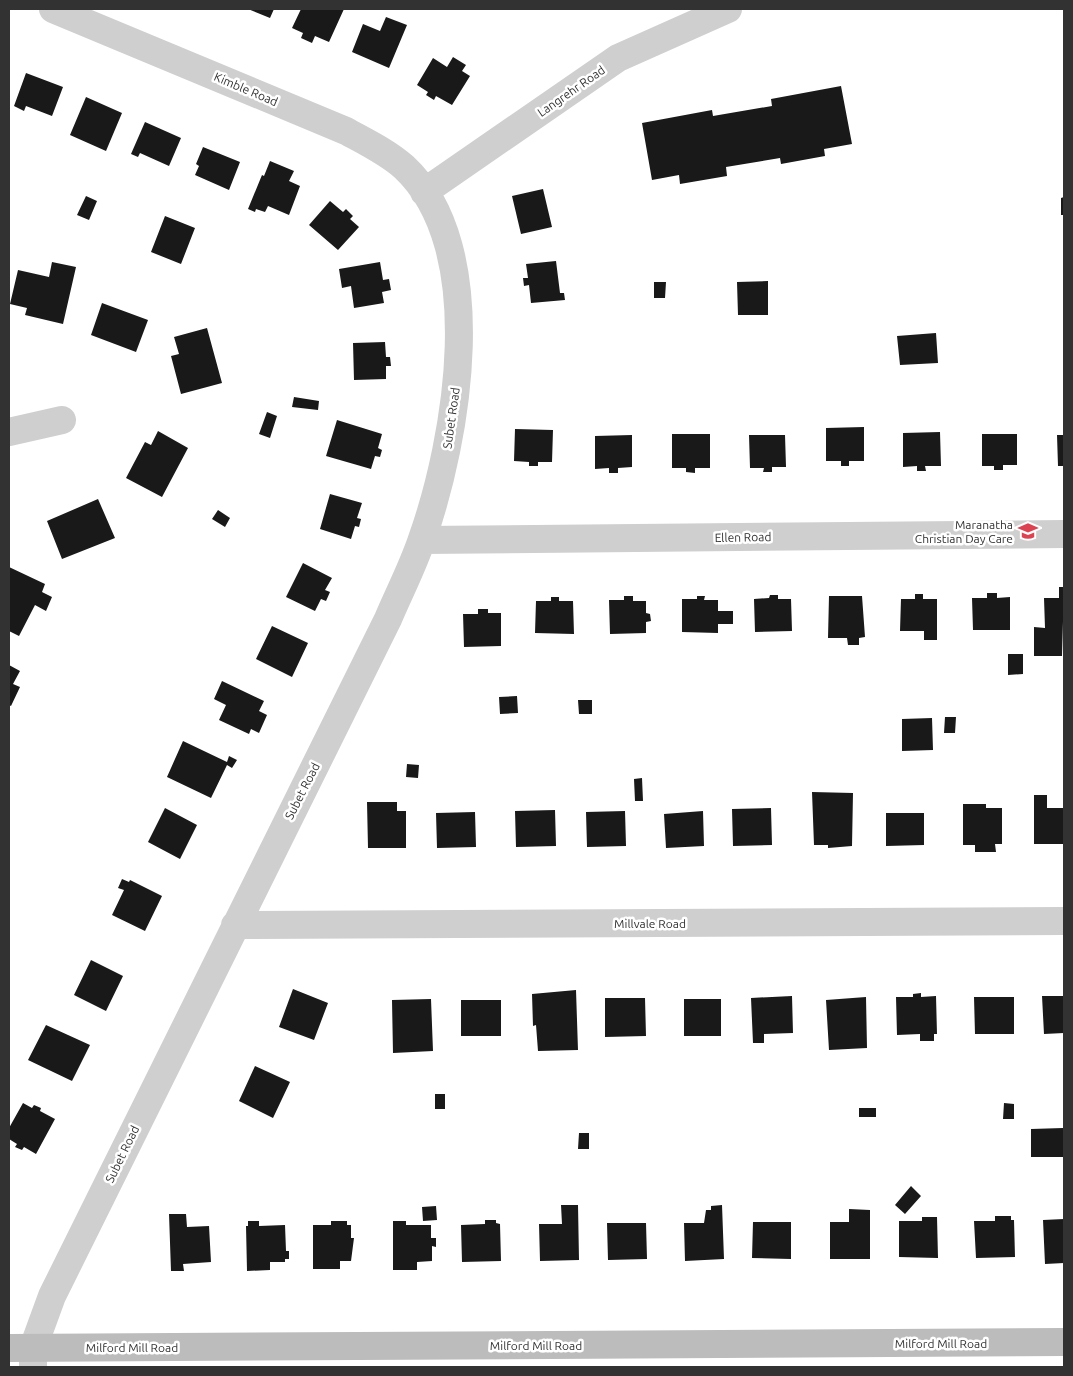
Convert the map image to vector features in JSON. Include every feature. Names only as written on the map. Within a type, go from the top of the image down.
[{"type":"main road","name":"Milford Mill Road","points":[[25,1354],[1064,1342]]},
{"type":"street","name":"Kimble Road","points":[[53,9],[346,131],[377,148],[404,168],[424,192]]},
{"type":"street","name":"Langrehr Road","points":[[424,192],[618,58],[728,9]]},
{"type":"street","name":"Subet Road","points":[[25,1354],[235,925],[388,619],[422,540],[444,466],[455,397],[459,336],[456,282],[450,248],[440,220],[424,192]]},
{"type":"street","points":[[9,432],[62,420]]},
{"type":"street","name":"Ellen Road","points":[[422,540],[1064,534]]},
{"type":"street","name":"Millvale Road","points":[[235,925],[1064,921]]},
{"type":"building","points":[[248,9],[274,9],[270,18]]},
{"type":"building","points":[[301,9],[344,9],[329,42],[315,36],[312,43],[301,38],[303,33],[292,28]]},
{"type":"building","points":[[386,17],[407,25],[389,68],[352,52],[363,24],[380,31]]},
{"type":"building","points":[[453,57],[466,65],[462,71],[470,76],[452,105],[436,96],[434,100],[426,95],[428,92],[417,85],[433,58],[447,67]]},
{"type":"building","points":[[26,73],[63,87],[52,116],[26,106],[24,111],[14,106]]},
{"type":"building","points":[[841,86],[852,144],[824,149],[825,156],[781,164],[780,158],[726,167],[727,176],[680,184],[679,175],[652,180],[642,123],[712,110],[713,116],[772,106],[771,99]]},
{"type":"building","points":[[86,97],[122,113],[106,151],[70,135]]},
{"type":"building","points":[[145,122],[181,138],[169,166],[140,153],[138,157],[131,154]]},
{"type":"building","points":[[203,147],[240,162],[229,190],[195,175],[199,166],[196,164]]},
{"type":"building","points":[[270,161],[294,171],[289,181],[300,186],[289,215],[268,206],[265,212],[256,209],[255,212],[248,209]]},
{"type":"building","points":[[543,189],[552,227],[521,234],[512,196]]},
{"type":"building","points":[[86,196],[97,201],[89,220],[77,215]]},
{"type":"building","points":[[1064,197],[1064,215],[1061,215],[1061,198]]},
{"type":"building","points":[[330,201],[343,212],[346,209],[353,216],[350,219],[359,227],[338,250],[309,225]]},
{"type":"building","points":[[165,216],[195,228],[181,264],[151,252]]},
{"type":"building","points":[[556,261],[560,293],[564,293],[565,300],[531,303],[529,285],[524,286],[523,278],[528,278],[526,264]]},
{"type":"building","points":[[52,262],[76,267],[63,324],[25,315],[27,308],[10,304],[18,270],[49,277]]},
{"type":"building","points":[[380,262],[383,280],[389,279],[391,290],[382,292],[384,303],[354,308],[351,286],[342,288],[339,269]]},
{"type":"building","points":[[768,281],[768,315],[738,315],[737,282]]},
{"type":"building","points":[[654,282],[666,282],[665,298],[654,298]]},
{"type":"building","points":[[102,303],[148,320],[136,352],[91,335]]},
{"type":"building","points":[[207,328],[222,383],[181,394],[171,356],[179,354],[174,337]]},
{"type":"building","points":[[936,333],[938,363],[900,365],[897,336]]},
{"type":"building","points":[[385,342],[386,357],[390,357],[391,366],[386,366],[386,379],[354,380],[353,343]]},
{"type":"building","points":[[294,397],[319,401],[318,410],[292,407]]},
{"type":"building","points":[[267,412],[277,416],[270,438],[259,434]]},
{"type":"building","points":[[337,420],[382,434],[378,448],[382,450],[380,457],[375,456],[371,469],[326,456]]},
{"type":"building","points":[[864,427],[864,461],[849,461],[849,466],[841,466],[841,461],[826,461],[826,428]]},
{"type":"building","points":[[515,429],[553,430],[552,462],[538,462],[538,466],[529,466],[529,462],[514,461]]},
{"type":"building","points":[[158,431],[188,448],[162,497],[126,478],[145,442],[151,445]]},
{"type":"building","points":[[940,432],[941,466],[925,466],[926,471],[917,471],[917,466],[903,467],[903,433]]},
{"type":"building","points":[[672,434],[710,434],[710,468],[695,468],[695,473],[686,472],[686,468],[672,468]]},
{"type":"building","points":[[982,434],[1017,434],[1017,465],[1003,465],[1003,470],[994,470],[994,466],[982,466]]},
{"type":"building","points":[[632,435],[632,467],[618,468],[618,473],[609,473],[609,468],[595,469],[595,436]]},
{"type":"building","points":[[749,435],[785,435],[786,467],[772,467],[772,472],[763,472],[764,468],[750,468]]},
{"type":"building","points":[[1057,435],[1064,435],[1064,466],[1058,466]]},
{"type":"building","points":[[330,494],[362,503],[357,518],[361,519],[359,527],[355,526],[351,539],[320,529]]},
{"type":"building","points":[[98,499],[115,538],[62,559],[47,521]]},
{"type":"building","points":[[218,510],[230,518],[225,527],[212,519]]},
{"type":"building","points":[[303,563],[332,578],[325,590],[330,592],[326,601],[321,599],[315,611],[286,597]]},
{"type":"building","points":[[9,567],[45,584],[42,592],[52,597],[46,611],[35,605],[19,636],[9,631]]},
{"type":"building","points":[[1059,587],[1064,587],[1062,656],[1034,656],[1034,627],[1045,628],[1044,598],[1059,598]]},
{"type":"building","points":[[987,593],[997,593],[997,598],[1010,597],[1010,630],[973,630],[972,598],[987,598]]},
{"type":"building","points":[[915,594],[923,594],[923,599],[937,599],[937,640],[924,640],[924,631],[900,631],[901,599],[915,599]]},
{"type":"building","points":[[770,595],[778,595],[778,599],[791,599],[792,631],[755,632],[754,599],[769,598]]},
{"type":"building","points":[[624,596],[633,596],[633,601],[646,601],[646,613],[650,614],[651,621],[646,622],[646,633],[610,634],[609,600],[624,600]]},
{"type":"building","points":[[697,596],[705,596],[704,600],[718,600],[718,611],[733,611],[733,624],[718,624],[718,633],[682,632],[682,599],[697,599]]},
{"type":"building","points":[[829,596],[862,596],[865,637],[859,638],[859,645],[848,645],[847,638],[828,638]]},
{"type":"building","points":[[551,597],[559,597],[559,601],[573,601],[574,634],[535,633],[536,601],[551,601]]},
{"type":"building","points":[[478,609],[488,609],[488,613],[501,613],[501,646],[464,647],[463,614],[478,614]]},
{"type":"building","points":[[272,626],[308,643],[292,677],[256,659]]},
{"type":"building","points":[[1008,654],[1023,654],[1023,674],[1008,675]]},
{"type":"building","points":[[9,665],[20,671],[13,684],[20,687],[11,706],[9,705]]},
{"type":"building","points":[[222,681],[264,701],[259,711],[267,715],[259,733],[251,729],[249,734],[219,720],[226,705],[214,699]]},
{"type":"building","points":[[517,696],[518,713],[500,714],[499,697]]},
{"type":"building","points":[[578,700],[592,700],[592,714],[579,714]]},
{"type":"building","points":[[945,717],[956,717],[955,733],[944,733]]},
{"type":"building","points":[[932,718],[933,750],[902,751],[902,719]]},
{"type":"building","points":[[183,741],[227,762],[229,756],[237,760],[232,768],[227,765],[211,798],[167,777]]},
{"type":"building","points":[[407,764],[419,765],[418,778],[406,777]]},
{"type":"building","points":[[642,778],[643,801],[635,801],[634,779]]},
{"type":"building","points":[[812,792],[853,793],[852,846],[828,848],[828,845],[814,845]]},
{"type":"building","points":[[1034,795],[1047,795],[1047,808],[1064,808],[1064,844],[1034,844]]},
{"type":"building","points":[[367,802],[397,802],[397,811],[406,811],[406,848],[368,848]]},
{"type":"building","points":[[963,804],[986,804],[986,808],[1002,808],[1002,844],[995,844],[996,852],[975,852],[975,845],[963,845]]},
{"type":"building","points":[[165,808],[197,825],[180,859],[148,842]]},
{"type":"building","points":[[771,808],[772,845],[733,846],[732,809]]},
{"type":"building","points":[[555,810],[556,846],[516,847],[515,811]]},
{"type":"building","points":[[625,811],[626,846],[587,847],[586,812]]},
{"type":"building","points":[[703,811],[704,846],[666,848],[664,814]]},
{"type":"building","points":[[475,812],[476,847],[437,848],[436,813]]},
{"type":"building","points":[[886,813],[924,813],[924,845],[886,846]]},
{"type":"building","points":[[122,879],[129,882],[130,880],[162,896],[145,931],[112,915],[124,890],[118,888]]},
{"type":"building","points":[[91,960],[123,976],[106,1011],[74,995]]},
{"type":"building","points":[[293,989],[328,1003],[314,1040],[279,1027]]},
{"type":"building","points":[[576,990],[578,1050],[538,1051],[536,1025],[533,1026],[532,994]]},
{"type":"building","points":[[921,993],[921,997],[936,996],[937,1034],[934,1034],[934,1041],[920,1041],[920,1034],[897,1035],[896,997],[913,997],[913,994]]},
{"type":"building","points":[[792,996],[793,1033],[764,1034],[764,1043],[753,1043],[751,998]]},
{"type":"building","points":[[1042,996],[1064,996],[1064,1033],[1044,1034]]},
{"type":"building","points":[[866,997],[867,1048],[829,1050],[826,1000]]},
{"type":"building","points":[[974,997],[1014,997],[1014,1034],[975,1034]]},
{"type":"building","points":[[605,998],[645,998],[646,1036],[605,1037]]},
{"type":"building","points":[[431,999],[433,1051],[393,1053],[392,1000]]},
{"type":"building","points":[[684,999],[721,999],[721,1036],[684,1036]]},
{"type":"building","points":[[461,1000],[501,1000],[501,1036],[461,1036]]},
{"type":"building","points":[[46,1025],[90,1045],[72,1081],[28,1060]]},
{"type":"building","points":[[255,1066],[290,1082],[273,1118],[239,1101]]},
{"type":"building","points":[[435,1094],[445,1094],[445,1109],[435,1109]]},
{"type":"building","points":[[23,1103],[32,1108],[34,1105],[41,1108],[40,1111],[55,1119],[36,1154],[24,1147],[22,1150],[15,1147],[17,1144],[9,1139],[9,1128]]},
{"type":"building","points":[[1004,1103],[1014,1104],[1014,1119],[1003,1119]]},
{"type":"building","points":[[859,1108],[876,1108],[876,1117],[859,1117]]},
{"type":"building","points":[[1063,1128],[1063,1157],[1031,1157],[1031,1129]]},
{"type":"building","points":[[579,1133],[589,1133],[589,1149],[578,1149]]},
{"type":"building","points":[[911,1186],[921,1196],[905,1214],[895,1205]]},
{"type":"building","points":[[561,1205],[578,1205],[579,1260],[540,1261],[539,1224],[562,1224]]},
{"type":"building","points":[[722,1205],[724,1259],[685,1261],[684,1223],[704,1223],[706,1210],[711,1210],[711,1206]]},
{"type":"building","points":[[436,1206],[437,1220],[423,1221],[422,1207]]},
{"type":"building","points":[[849,1209],[870,1210],[870,1259],[830,1259],[830,1222],[849,1222]]},
{"type":"building","points":[[169,1214],[186,1214],[187,1227],[209,1226],[211,1262],[183,1264],[184,1271],[171,1271]]},
{"type":"building","points":[[995,1216],[1011,1216],[1011,1220],[1014,1220],[1015,1257],[976,1258],[974,1221],[995,1221]]},
{"type":"building","points":[[922,1217],[937,1217],[938,1258],[899,1257],[899,1221],[922,1221]]},
{"type":"building","points":[[1064,1219],[1064,1263],[1045,1264],[1043,1220]]},
{"type":"building","points":[[485,1220],[496,1220],[496,1223],[500,1224],[501,1261],[462,1262],[461,1225],[485,1224]]},
{"type":"building","points":[[248,1221],[259,1221],[259,1226],[285,1225],[286,1251],[289,1251],[289,1259],[285,1259],[285,1262],[270,1262],[270,1270],[247,1271],[246,1226],[248,1226]]},
{"type":"building","points":[[331,1221],[347,1221],[347,1225],[351,1225],[351,1238],[354,1238],[351,1261],[340,1261],[340,1269],[313,1269],[313,1225],[331,1225]]},
{"type":"building","points":[[393,1221],[406,1221],[406,1225],[431,1225],[431,1238],[436,1238],[436,1247],[432,1246],[432,1261],[417,1262],[417,1270],[393,1270]]},
{"type":"building","points":[[753,1222],[791,1222],[791,1259],[752,1258]]},
{"type":"building","points":[[607,1223],[646,1223],[647,1259],[608,1260]]},
{"type":"place","name":"Maranatha Christian Day Care","points":[[1028,531]]}]
